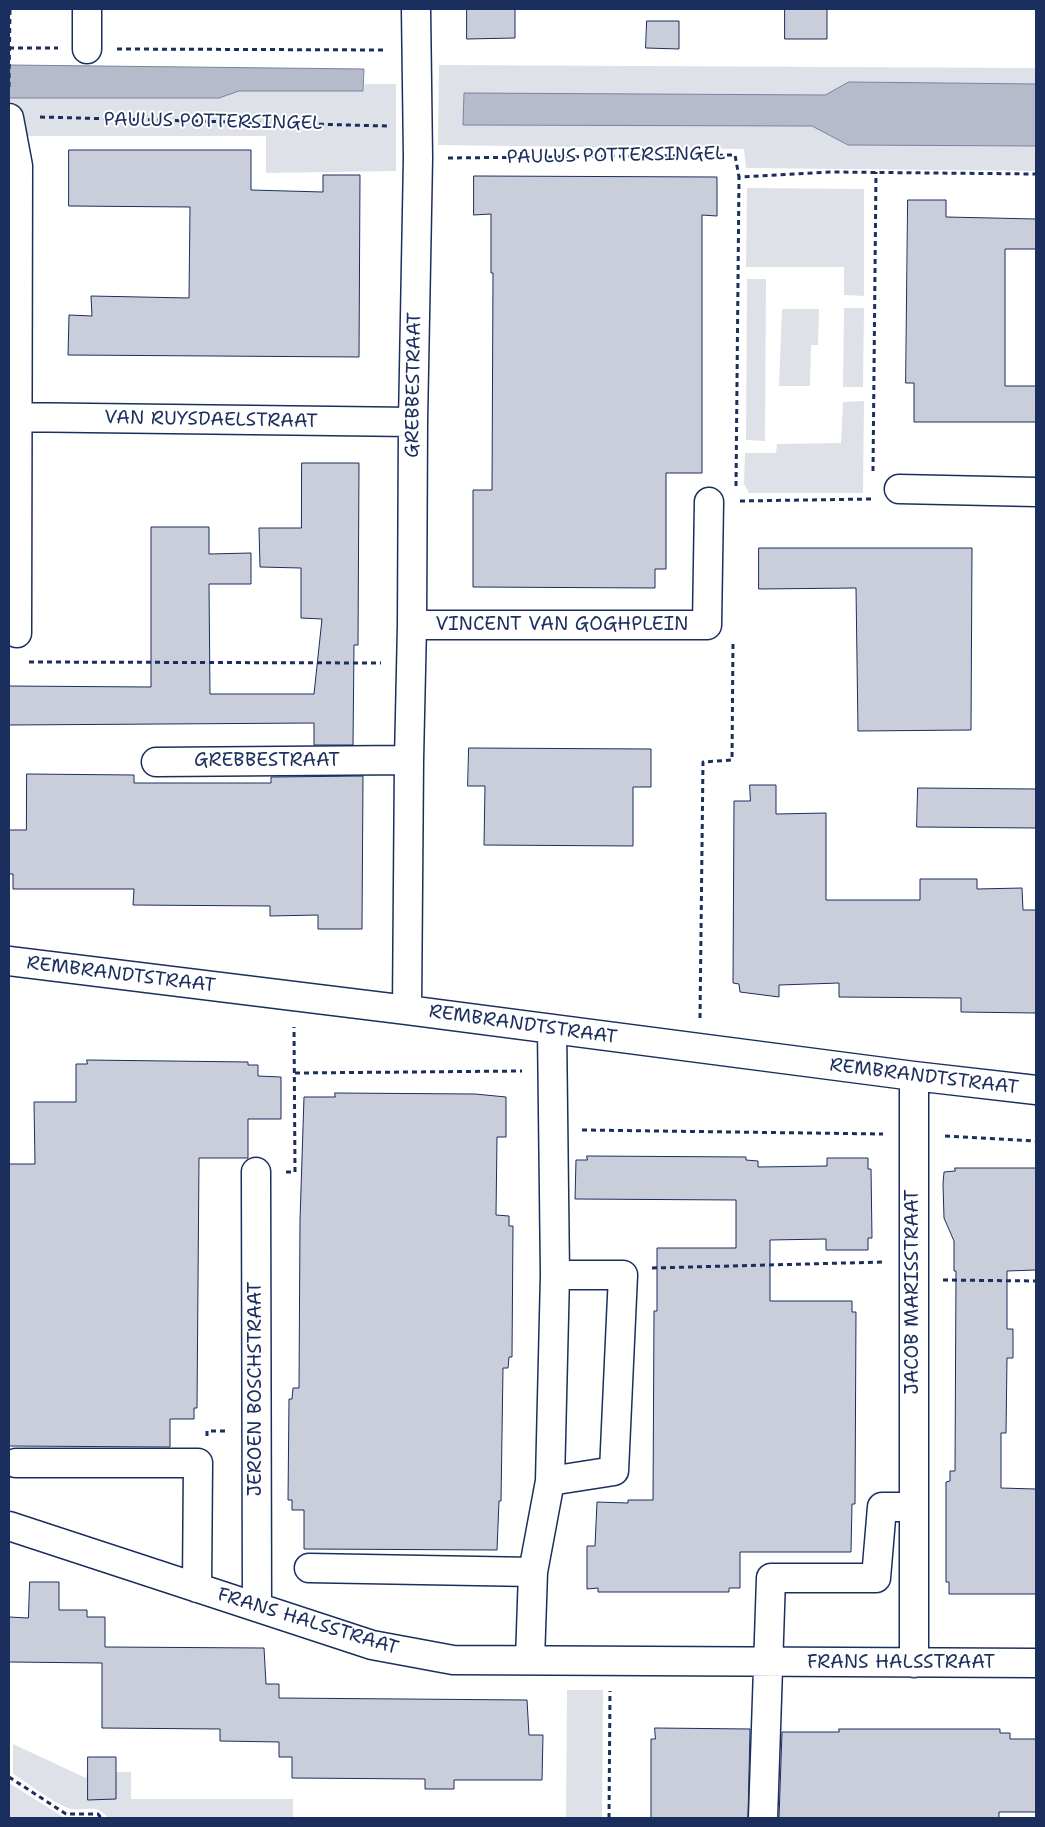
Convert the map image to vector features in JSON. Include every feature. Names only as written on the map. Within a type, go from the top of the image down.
[{"type":"street","points":[[87,9],[87,49]]},
{"type":"street","name":"GREBBESTRAAT","points":[[407,1010],[413,422],[418,158],[416,9]]},
{"type":"street","points":[[9,118],[18,166],[13,417],[17,633]]},
{"type":"street","name":"VAN RUYSDAELSTRAAT","points":[[13,417],[413,422]]},
{"type":"street","points":[[886,490],[1036,492]]},
{"type":"street","name":"VINCENT VAN GOGHPLEIN","points":[[412,625],[707,625],[722,501]]},
{"type":"street","name":"GREBBESTRAAT","points":[[156,762],[409,760]]},
{"type":"street","name":"REMBRANDTSTRAAT","points":[[9,961],[1036,1090]]},
{"type":"street","points":[[530,1660],[533,1572],[550,1482],[555,1276],[552,1029]]},
{"type":"street","name":"JACOB MARISSTRAAT","points":[[914,1076],[912,1271],[914,1663]]},
{"type":"street","name":"JEROEN BOSCHSTRAAT","points":[[256,1172],[257,1607]]},
{"type":"street","points":[[550,1482],[614,1471],[623,1276],[555,1276]]},
{"type":"street","points":[[16,1463],[198,1463],[196,1588]]},
{"type":"street","points":[[763,1818],[771,1578],[876,1578],[882,1507],[913,1507]]},
{"type":"street","name":"FRANS HALSSTRAAT","points":[[9,1526],[372,1645],[453,1660],[1036,1663]]},
{"type":"street","points":[[309,1568],[533,1572]]},
{"type":"path","points":[[9,87],[10,9]]},
{"type":"path","points":[[9,48],[416,50]]},
{"type":"path","name":"PAULUS POTTERSINGEL","points":[[39,118],[417,126]]},
{"type":"path","name":"PAULUS POTTERSINGEL","points":[[418,158],[735,154],[739,177],[831,172],[1036,174]]},
{"type":"path","points":[[873,480],[876,172]]},
{"type":"path","points":[[739,177],[722,501],[873,499],[886,490]]},
{"type":"path","points":[[700,1048],[703,762],[732,760],[733,625],[707,617]]},
{"type":"path","points":[[28,662],[411,663]]},
{"type":"path","points":[[256,1172],[295,1172],[294,997]]},
{"type":"path","points":[[295,1073],[553,1071]]},
{"type":"path","points":[[554,1129],[914,1134],[1036,1141]]},
{"type":"path","points":[[623,1276],[638,1269],[912,1271],[1036,1281]]},
{"type":"path","points":[[198,1463],[206,1458],[207,1431],[256,1432]]},
{"type":"path","points":[[610,1660],[610,1818]]},
{"type":"path","points":[[9,1777],[66,1814],[98,1814],[101,1818]]},
{"type":"shaded area","points":[[439,65],[1036,68],[1036,84],[849,82],[825,95],[464,94],[463,125],[812,126],[848,145],[1036,146],[1036,171],[746,168],[744,149],[438,145]]},
{"type":"shaded area","points":[[365,84],[396,84],[396,171],[266,173],[266,136],[9,136],[9,98],[219,98],[239,91],[363,91]]},
{"type":"shaded area","points":[[747,188],[864,189],[864,296],[844,295],[844,267],[746,267]]},
{"type":"shaded area","points":[[747,279],[766,279],[765,441],[746,440]]},
{"type":"shaded area","points":[[844,308],[864,308],[863,387],[843,387]]},
{"type":"shaded area","points":[[782,309],[819,309],[818,345],[811,345],[810,386],[779,386]]},
{"type":"shaded area","points":[[864,401],[863,493],[749,493],[744,484],[745,453],[776,453],[777,444],[841,443],[843,402]]},
{"type":"shaded area","points":[[567,1690],[603,1690],[602,1818],[566,1818]]},
{"type":"shaded area","points":[[13,1744],[86,1778],[87,1772],[131,1772],[131,1799],[293,1799],[293,1818],[108,1818],[99,1810],[68,1808],[13,1774]]},
{"type":"shaded area","points":[[9,1783],[65,1818],[9,1818]]},
{"type":"water","points":[[9,65],[364,69],[363,91],[239,91],[219,98],[9,98]]},
{"type":"water","points":[[849,82],[1036,84],[1036,146],[848,145],[812,126],[463,125],[464,93],[825,95]]},
{"type":"building","points":[[467,9],[515,9],[515,38],[467,39]]},
{"type":"building","points":[[785,9],[827,9],[827,39],[785,39]]},
{"type":"building","points":[[647,21],[679,21],[679,49],[646,48]]},
{"type":"building","points":[[69,150],[251,150],[251,190],[323,192],[323,175],[360,175],[359,357],[68,355],[69,315],[92,316],[91,296],[189,298],[190,207],[69,206]]},
{"type":"building","points":[[474,176],[717,177],[717,216],[702,215],[702,473],[666,473],[666,569],[655,569],[655,588],[473,587],[473,490],[492,490],[493,273],[491,273],[491,214],[474,215]]},
{"type":"building","points":[[908,200],[946,200],[946,217],[1036,219],[1036,249],[1005,249],[1005,386],[1036,386],[1036,422],[914,422],[914,383],[906,383]]},
{"type":"building","points":[[302,463],[359,463],[358,645],[354,645],[353,745],[314,745],[314,723],[9,725],[9,686],[151,687],[151,527],[209,527],[209,554],[251,553],[251,584],[209,584],[210,694],[314,694],[322,619],[301,618],[301,568],[260,567],[259,528],[301,528]]},
{"type":"building","points":[[759,548],[972,548],[971,730],[858,731],[856,588],[759,589]]},
{"type":"building","points":[[469,748],[651,749],[651,787],[633,787],[633,846],[484,845],[485,786],[468,786]]},
{"type":"building","points":[[27,774],[134,775],[134,783],[271,783],[271,777],[363,776],[362,929],[318,929],[318,915],[270,916],[270,906],[133,905],[134,889],[13,889],[13,874],[9,874],[9,830],[26,830]]},
{"type":"building","points":[[750,785],[776,785],[776,814],[826,813],[826,900],[920,900],[920,879],[977,879],[977,889],[1022,888],[1023,910],[1036,910],[1036,1013],[961,1012],[961,998],[839,997],[839,983],[779,985],[779,997],[740,992],[739,984],[733,983],[734,801],[750,801]]},
{"type":"building","points":[[918,788],[1036,789],[1036,828],[917,827]]},
{"type":"building","points":[[87,1060],[248,1062],[248,1065],[258,1065],[258,1076],[281,1077],[281,1119],[248,1119],[248,1158],[199,1158],[197,1408],[194,1408],[194,1419],[170,1419],[170,1447],[9,1446],[9,1164],[35,1164],[34,1102],[76,1102],[76,1064],[87,1064]]},
{"type":"building","points":[[335,1093],[475,1094],[506,1097],[506,1137],[497,1137],[496,1215],[509,1216],[509,1226],[513,1226],[512,1357],[509,1357],[508,1368],[503,1368],[501,1501],[499,1501],[497,1550],[304,1549],[304,1510],[292,1510],[292,1500],[288,1500],[289,1399],[292,1399],[293,1388],[299,1388],[300,1220],[304,1097],[335,1097]]},
{"type":"building","points":[[587,1156],[746,1157],[746,1160],[758,1161],[758,1167],[827,1166],[827,1158],[868,1158],[868,1169],[871,1169],[872,1238],[868,1238],[868,1250],[826,1250],[826,1239],[770,1240],[770,1301],[852,1301],[852,1312],[856,1312],[855,1504],[852,1504],[851,1552],[740,1552],[740,1588],[729,1588],[729,1592],[598,1592],[598,1588],[587,1589],[587,1546],[595,1546],[597,1502],[628,1503],[628,1500],[653,1500],[654,1311],[657,1311],[657,1248],[736,1248],[736,1200],[575,1199],[576,1160],[587,1160]]},
{"type":"building","points":[[955,1168],[1036,1168],[1036,1270],[1007,1271],[1007,1329],[1013,1329],[1013,1358],[1007,1358],[1006,1433],[1001,1433],[1001,1488],[1036,1489],[1036,1594],[949,1594],[949,1582],[946,1582],[946,1482],[950,1481],[950,1471],[955,1471],[956,1271],[954,1271],[954,1241],[944,1218],[943,1184],[944,1172],[955,1171]]},
{"type":"building","points":[[30,1582],[59,1582],[59,1610],[87,1610],[87,1617],[105,1617],[105,1647],[264,1648],[266,1684],[279,1684],[279,1698],[527,1700],[529,1735],[543,1735],[542,1780],[454,1780],[454,1789],[425,1789],[425,1779],[292,1778],[292,1757],[279,1757],[279,1742],[220,1741],[220,1729],[102,1728],[102,1663],[9,1662],[9,1617],[28,1618]]},
{"type":"building","points":[[655,1728],[750,1729],[748,1818],[651,1818],[651,1739],[655,1739]]},
{"type":"building","points":[[839,1729],[1000,1729],[1000,1733],[1010,1733],[1010,1739],[1036,1739],[1036,1812],[999,1812],[999,1818],[779,1818],[782,1732],[839,1732]]},
{"type":"building","points":[[88,1757],[116,1757],[116,1799],[88,1800]]}]
